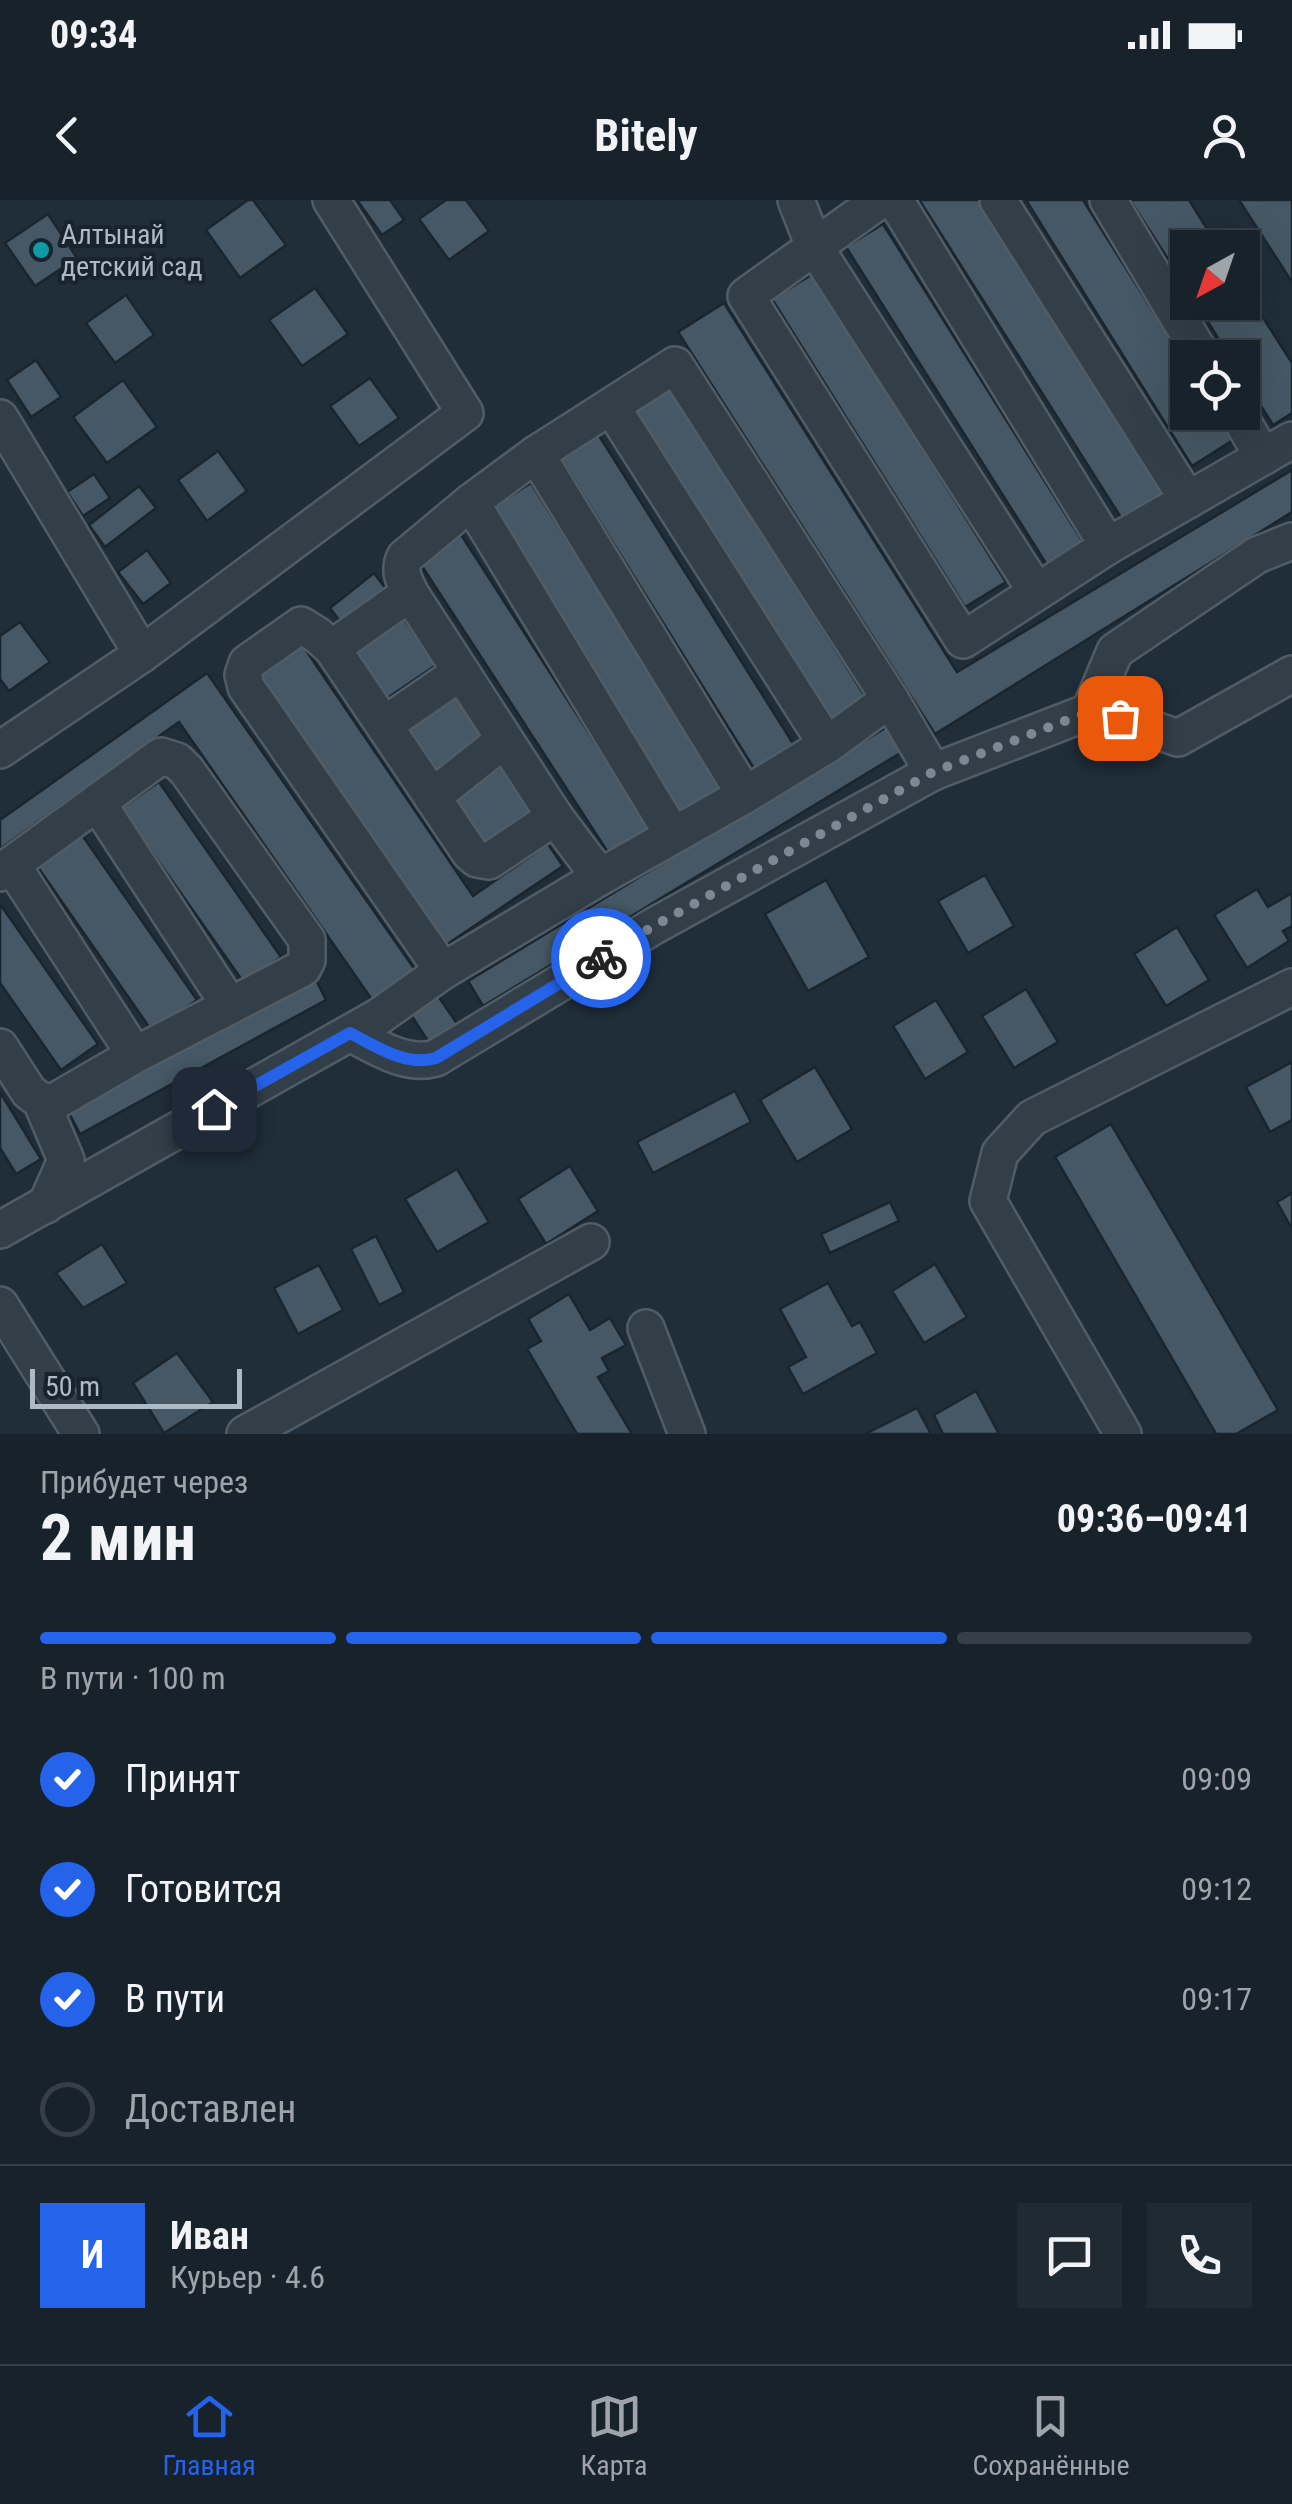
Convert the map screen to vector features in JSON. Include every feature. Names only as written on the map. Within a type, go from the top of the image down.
[{"type":"street","points":[[0,750],[142,654],[465,412],[331,200]]},
{"type":"street","points":[[796,200],[814,246],[1036,591]]},
{"type":"street","points":[[880,200],[746,296],[962,640],[1108,546],[1278,448],[1257,430]]},
{"type":"street","points":[[895,200],[1108,546]]},
{"type":"street","points":[[998,200],[1188,500]]},
{"type":"street","points":[[1108,200],[1192,340]]},
{"type":"street","points":[[600,877],[504,740],[410,593],[400,566],[405,557],[471,502],[536,454],[675,365],[933,772]]},
{"type":"street","points":[[611,406],[828,745]]},
{"type":"street","points":[[0,418],[142,654]]},
{"type":"street","points":[[536,454],[745,795]]},
{"type":"street","points":[[471,502],[673,834]]},
{"type":"street","points":[[350,1033],[406,1058],[436,1058],[654,926],[933,772],[1091,711],[1115,651],[1257,555],[1292,541]]},
{"type":"street","points":[[332,648],[410,593]]},
{"type":"street","points":[[443,971],[246,687],[243,675],[247,663],[301,626],[317,635],[332,648],[477,859],[488,861],[555,817]]},
{"type":"street","points":[[384,725],[461,672]]},
{"type":"street","points":[[1092,708],[1178,738],[1292,674]]},
{"type":"street","points":[[0,1230],[378,1017],[443,971],[828,745],[890,699]]},
{"type":"street","points":[[432,796],[504,740]]},
{"type":"street","points":[[41,1101],[54,1102],[302,968],[308,950],[303,931],[187,771],[176,761],[160,756],[6,869],[135,1055]]},
{"type":"street","points":[[97,802],[230,1006]]},
{"type":"street","points":[[1123,1434],[988,1201],[1000,1153],[1032,1118],[1292,988]]},
{"type":"street","points":[[0,1047],[29,1092],[41,1101],[66,1160],[46,1205]]},
{"type":"street","points":[[245,1434],[592,1242]]},
{"type":"street","points":[[0,1305],[81,1434]]},
{"type":"street","points":[[646,1328],[687,1434]]},
{"type":"building","points":[[253,200],[286,245],[240,278],[206,230]]},
{"type":"building","points":[[357,200],[390,200],[404,220],[382,235]]},
{"type":"building","points":[[446,200],[466,200],[489,231],[449,260],[419,219]]},
{"type":"building","points":[[922,200],[979,200],[1165,492],[1122,519]]},
{"type":"building","points":[[1026,200],[1083,200],[1171,340],[1170,430],[1227,430],[1233,440],[1192,466]]},
{"type":"building","points":[[1130,200],[1189,200],[1208,230],[1170,230],[1170,262]]},
{"type":"building","points":[[1239,200],[1292,200],[1292,282],[1260,230]]},
{"type":"building","name":"Алтынай детский сад","points":[[48,214],[77,258],[35,286],[5,243]]},
{"type":"building","points":[[883,224],[1083,542],[1047,565],[846,247]]},
{"type":"building","points":[[813,274],[1006,582],[965,607],[772,299]]},
{"type":"building","points":[[315,288],[348,334],[302,366],[269,320]]},
{"type":"building","points":[[126,295],[154,335],[115,363],[86,323]]},
{"type":"building","points":[[724,303],[957,672],[1292,470],[1292,512],[935,734],[678,332]]},
{"type":"building","points":[[1260,313],[1292,363],[1292,413],[1273,425],[1260,404],[1260,340],[1219,340],[1207,320],[1260,320]]},
{"type":"building","points":[[36,360],[61,397],[31,417],[7,380]]},
{"type":"building","points":[[370,378],[399,418],[359,446],[330,406]]},
{"type":"building","points":[[123,380],[157,427],[107,463],[73,417]]},
{"type":"building","points":[[669,384],[868,701],[829,725],[629,408]]},
{"type":"building","points":[[598,434],[794,745],[755,770],[560,458]]},
{"type":"building","points":[[218,451],[247,491],[207,521],[178,480]]},
{"type":"building","points":[[94,474],[110,498],[83,516],[67,492]]},
{"type":"building","points":[[531,483],[723,788],[680,815],[488,510]]},
{"type":"building","points":[[139,486],[156,508],[105,547],[89,525]]},
{"type":"building","points":[[460,533],[652,831],[611,857],[418,560]]},
{"type":"building","points":[[147,550],[171,583],[143,604],[118,572]]},
{"type":"building","points":[[374,573],[386,589],[342,624],[330,608]]},
{"type":"building","points":[[404,619],[436,665],[383,701],[351,655]]},
{"type":"building","points":[[20,622],[50,662],[9,691],[0,679],[0,636]]},
{"type":"building","points":[[301,643],[473,896],[548,844],[563,866],[443,947],[256,673]]},
{"type":"building","points":[[207,673],[418,974],[375,1004],[179,722],[0,849],[0,820]]},
{"type":"building","points":[[456,695],[485,737],[431,774],[402,731]]},
{"type":"building","points":[[887,727],[902,752],[483,1006],[468,981]]},
{"type":"building","points":[[502,766],[532,810],[482,844],[452,800]]},
{"type":"building","points":[[159,782],[281,957],[244,983],[121,808]]},
{"type":"building","points":[[82,835],[197,1000],[152,1031],[37,866]]},
{"type":"building","points":[[985,875],[1014,926],[968,953],[938,901]]},
{"type":"building","points":[[826,880],[869,957],[808,991],[765,914]]},
{"type":"building","points":[[1257,889],[1268,907],[1292,893],[1292,926],[1283,931],[1289,941],[1247,968],[1214,915]]},
{"type":"building","points":[[0,904],[98,1044],[61,1070],[0,983]]},
{"type":"building","points":[[1177,927],[1209,980],[1166,1006],[1134,954]]},
{"type":"building","points":[[314,976],[326,1000],[80,1134],[68,1111]]},
{"type":"building","points":[[1026,989],[1058,1042],[1014,1068],[982,1016]]},
{"type":"building","points":[[438,996],[458,1025],[430,1044],[411,1015]]},
{"type":"building","points":[[936,1000],[968,1052],[925,1079],[893,1026]]},
{"type":"building","points":[[1292,1062],[1292,1120],[1270,1132],[1246,1087]]},
{"type":"building","points":[[815,1067],[852,1129],[797,1162],[760,1100]]},
{"type":"building","points":[[735,1091],[751,1122],[653,1173],[637,1142]]},
{"type":"building","points":[[0,1092],[41,1159],[16,1174],[0,1148]]},
{"type":"building","points":[[1111,1124],[1278,1410],[1236,1434],[1216,1434],[1055,1157]]},
{"type":"building","points":[[570,1166],[598,1211],[546,1244],[518,1199]]},
{"type":"building","points":[[457,1169],[489,1222],[437,1252],[405,1199]]},
{"type":"building","points":[[1292,1193],[1292,1229],[1277,1202]]},
{"type":"building","points":[[890,1202],[899,1221],[830,1253],[821,1234]]},
{"type":"building","points":[[376,1236],[404,1292],[379,1305],[351,1249]]},
{"type":"building","points":[[102,1244],[127,1283],[83,1308],[56,1273]]},
{"type":"building","points":[[935,1264],[967,1317],[924,1343],[892,1291]]},
{"type":"building","points":[[319,1265],[343,1310],[298,1334],[274,1288]]},
{"type":"building","points":[[828,1283],[852,1326],[860,1322],[877,1353],[803,1394],[788,1367],[806,1357],[780,1309]]},
{"type":"building","points":[[569,1294],[590,1330],[610,1318],[626,1345],[602,1358],[609,1371],[598,1377],[632,1434],[577,1434],[527,1349],[541,1341],[528,1319]]},
{"type":"building","points":[[177,1353],[213,1402],[164,1433],[133,1383]]},
{"type":"building","points":[[976,1391],[999,1434],[943,1434],[934,1415]]},
{"type":"building","points":[[917,1408],[931,1434],[865,1434]]},
{"type":"way so far","points":[[601,958],[933,772],[1092,708],[1120,718]]},
{"type":"place","name":"Алтынай детский сад","points":[[41,250]]},
{"type":"route","points":[[214,1109],[350,1033],[416,1061],[436,1058],[601,958]]}]
